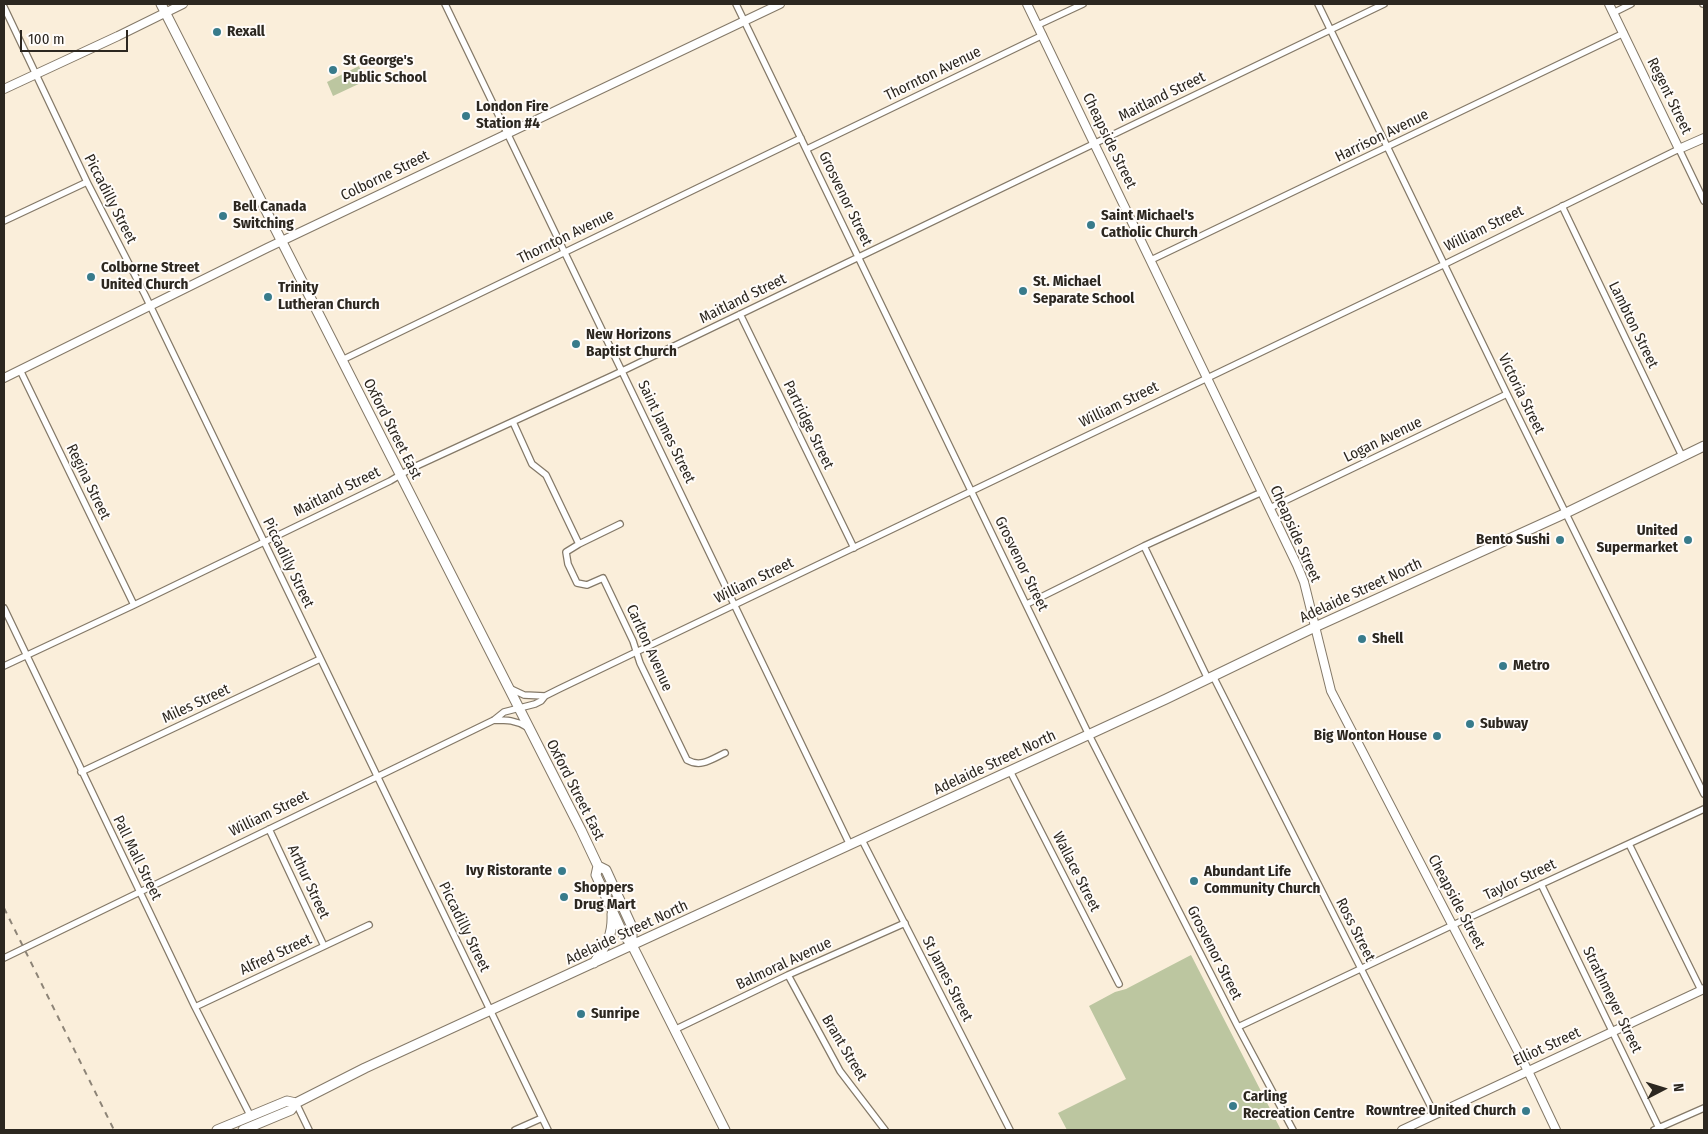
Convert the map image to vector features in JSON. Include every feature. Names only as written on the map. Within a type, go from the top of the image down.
[{"type":"main road","name":"Oxford Street East","points":[[163,8],[581,830],[598,866],[596,875],[623,934],[632,945],[725,1130]]},
{"type":"main road","name":"Adelaide Street North","points":[[243,1130],[291,1110],[296,1103],[365,1068],[1010,772],[1315,627],[1566,513],[1704,446]]},
{"type":"main road","name":"Oxford Street East","points":[[598,866],[606,870],[632,928],[632,945]]},
{"type":"main road","points":[[594,963],[609,940],[612,910]]},
{"type":"main road","name":"Adelaide Street North","points":[[217,1130],[287,1101],[296,1103]]},
{"type":"street","points":[[4,89],[118,36],[163,8],[183,4]]},
{"type":"street","name":"Saint James Street","points":[[445,4],[850,845]]},
{"type":"street","name":"Grosvenor Street","points":[[736,4],[1089,735],[1238,1027],[1293,1130]]},
{"type":"street","name":"Colborne Street","points":[[4,378],[282,242],[780,4]]},
{"type":"street","name":"Cheapside Street","points":[[1027,4],[1304,582],[1330,691],[1453,925],[1556,1130]]},
{"type":"street","points":[[1038,26],[1083,4]]},
{"type":"street","name":"Victoria Street","points":[[1318,4],[1704,794]]},
{"type":"street","name":"Maitland Street","points":[[4,666],[134,606],[400,475],[622,371],[1384,4]]},
{"type":"street","name":"Regent Street","points":[[1609,4],[1704,201]]},
{"type":"street","points":[[1613,13],[1631,4]]},
{"type":"street","name":"Piccadilly Street","points":[[4,7],[87,182],[150,306],[548,1130]]},
{"type":"street","name":"Harrison Avenue","points":[[1151,260],[1624,33]]},
{"type":"street","name":"Thornton Avenue","points":[[807,149],[1043,35]]},
{"type":"street","name":"Thornton Avenue","points":[[342,360],[802,138]]},
{"type":"street","name":"William Street","points":[[4,958],[494,720],[504,712],[542,701],[545,696],[1704,138]]},
{"type":"street","points":[[4,221],[87,182]]},
{"type":"street","name":"Lambton Street","points":[[1562,206],[1682,456]]},
{"type":"street","name":"Partridge Street","points":[[740,314],[854,548]]},
{"type":"street","name":"Regina Street","points":[[20,370],[134,606]]},
{"type":"street","name":"Logan Avenue","points":[[1270,508],[1507,394]]},
{"type":"street","points":[[513,422],[532,464],[546,475],[579,544],[620,524]]},
{"type":"street","points":[[1027,604],[1144,546],[1262,492]]},
{"type":"street","name":"Carlton Avenue","points":[[579,544],[566,552],[568,564],[577,583],[588,585],[603,578],[633,641],[640,663],[687,760],[693,764],[702,764],[725,753]]},
{"type":"street","name":"Ross Street","points":[[1144,546],[1434,1115]]},
{"type":"street","name":"Pall Mall Street","points":[[4,608],[139,892],[251,1117]]},
{"type":"street","name":"Miles Street","points":[[81,772],[320,659]]},
{"type":"street","points":[[508,688],[524,695],[545,696]]},
{"type":"street","points":[[494,720],[504,718],[528,728]]},
{"type":"street","name":"Wallace Street","points":[[1010,772],[1119,984]]},
{"type":"street","name":"Taylor Street","points":[[1238,1027],[1704,809]]},
{"type":"street","name":"Arthur Street","points":[[269,829],[324,946]]},
{"type":"street","name":"St James Street","points":[[862,840],[1010,1130]]},
{"type":"street","points":[[1629,844],[1703,989]]},
{"type":"street","name":"Strathmeyer Street","points":[[1541,884],[1613,1032],[1656,1129]]},
{"type":"street","name":"Balmoral Avenue","points":[[674,1030],[788,975],[904,923]]},
{"type":"street","name":"Alfred Street","points":[[195,1007],[368,925]]},
{"type":"street","name":"Brant Street","points":[[788,975],[840,1071],[884,1130]]},
{"type":"street","name":"Elliot Street","points":[[1402,1130],[1703,989]]},
{"type":"street","points":[[296,1103],[309,1130]]},
{"type":"street","points":[[1656,1129],[1704,1108]]},
{"type":"street","points":[[515,1130],[542,1118]]},
{"type":"green space","points":[[359,66],[365,81],[333,96],[327,82]]},
{"type":"green space","points":[[1191,955],[1281,1130],[1067,1130],[1058,1113],[1126,1079],[1089,1006]]},
{"type":"railway","points":[[4,908],[114,1130]]},
{"type":"place","name":"Rexall","points":[[217,32]]},
{"type":"place","name":"St George's Public School","points":[[333,70]]},
{"type":"place","name":"London Fire Station #4","points":[[466,116]]},
{"type":"place","name":"Bell Canada Switching","points":[[223,216]]},
{"type":"place","name":"Saint Michael's Catholic Church","points":[[1091,225]]},
{"type":"place","name":"Colborne Street United Church","points":[[91,277]]},
{"type":"place","name":"St. Michael Separate School","points":[[1023,291]]},
{"type":"place","name":"Trinity Lutheran Church","points":[[268,297]]},
{"type":"place","name":"New Horizons Baptist Church","points":[[576,344]]},
{"type":"place","name":"Bento Sushi","points":[[1560,540]]},
{"type":"place","name":"United Supermarket","points":[[1688,540]]},
{"type":"place","name":"Shell","points":[[1362,639]]},
{"type":"place","name":"Metro","points":[[1503,666]]},
{"type":"place","name":"Subway","points":[[1470,724]]},
{"type":"place","name":"Big Wonton House","points":[[1437,736]]},
{"type":"place","name":"Ivy Ristorante","points":[[562,871]]},
{"type":"place","name":"Abundant Life Community Church","points":[[1194,881]]},
{"type":"place","name":"Shoppers Drug Mart","points":[[564,897]]},
{"type":"place","name":"Sunripe","points":[[581,1014]]},
{"type":"place","name":"Carling Recreation Centre","points":[[1233,1106]]},
{"type":"place","name":"Rowntree United Church","points":[[1526,1111]]}]
